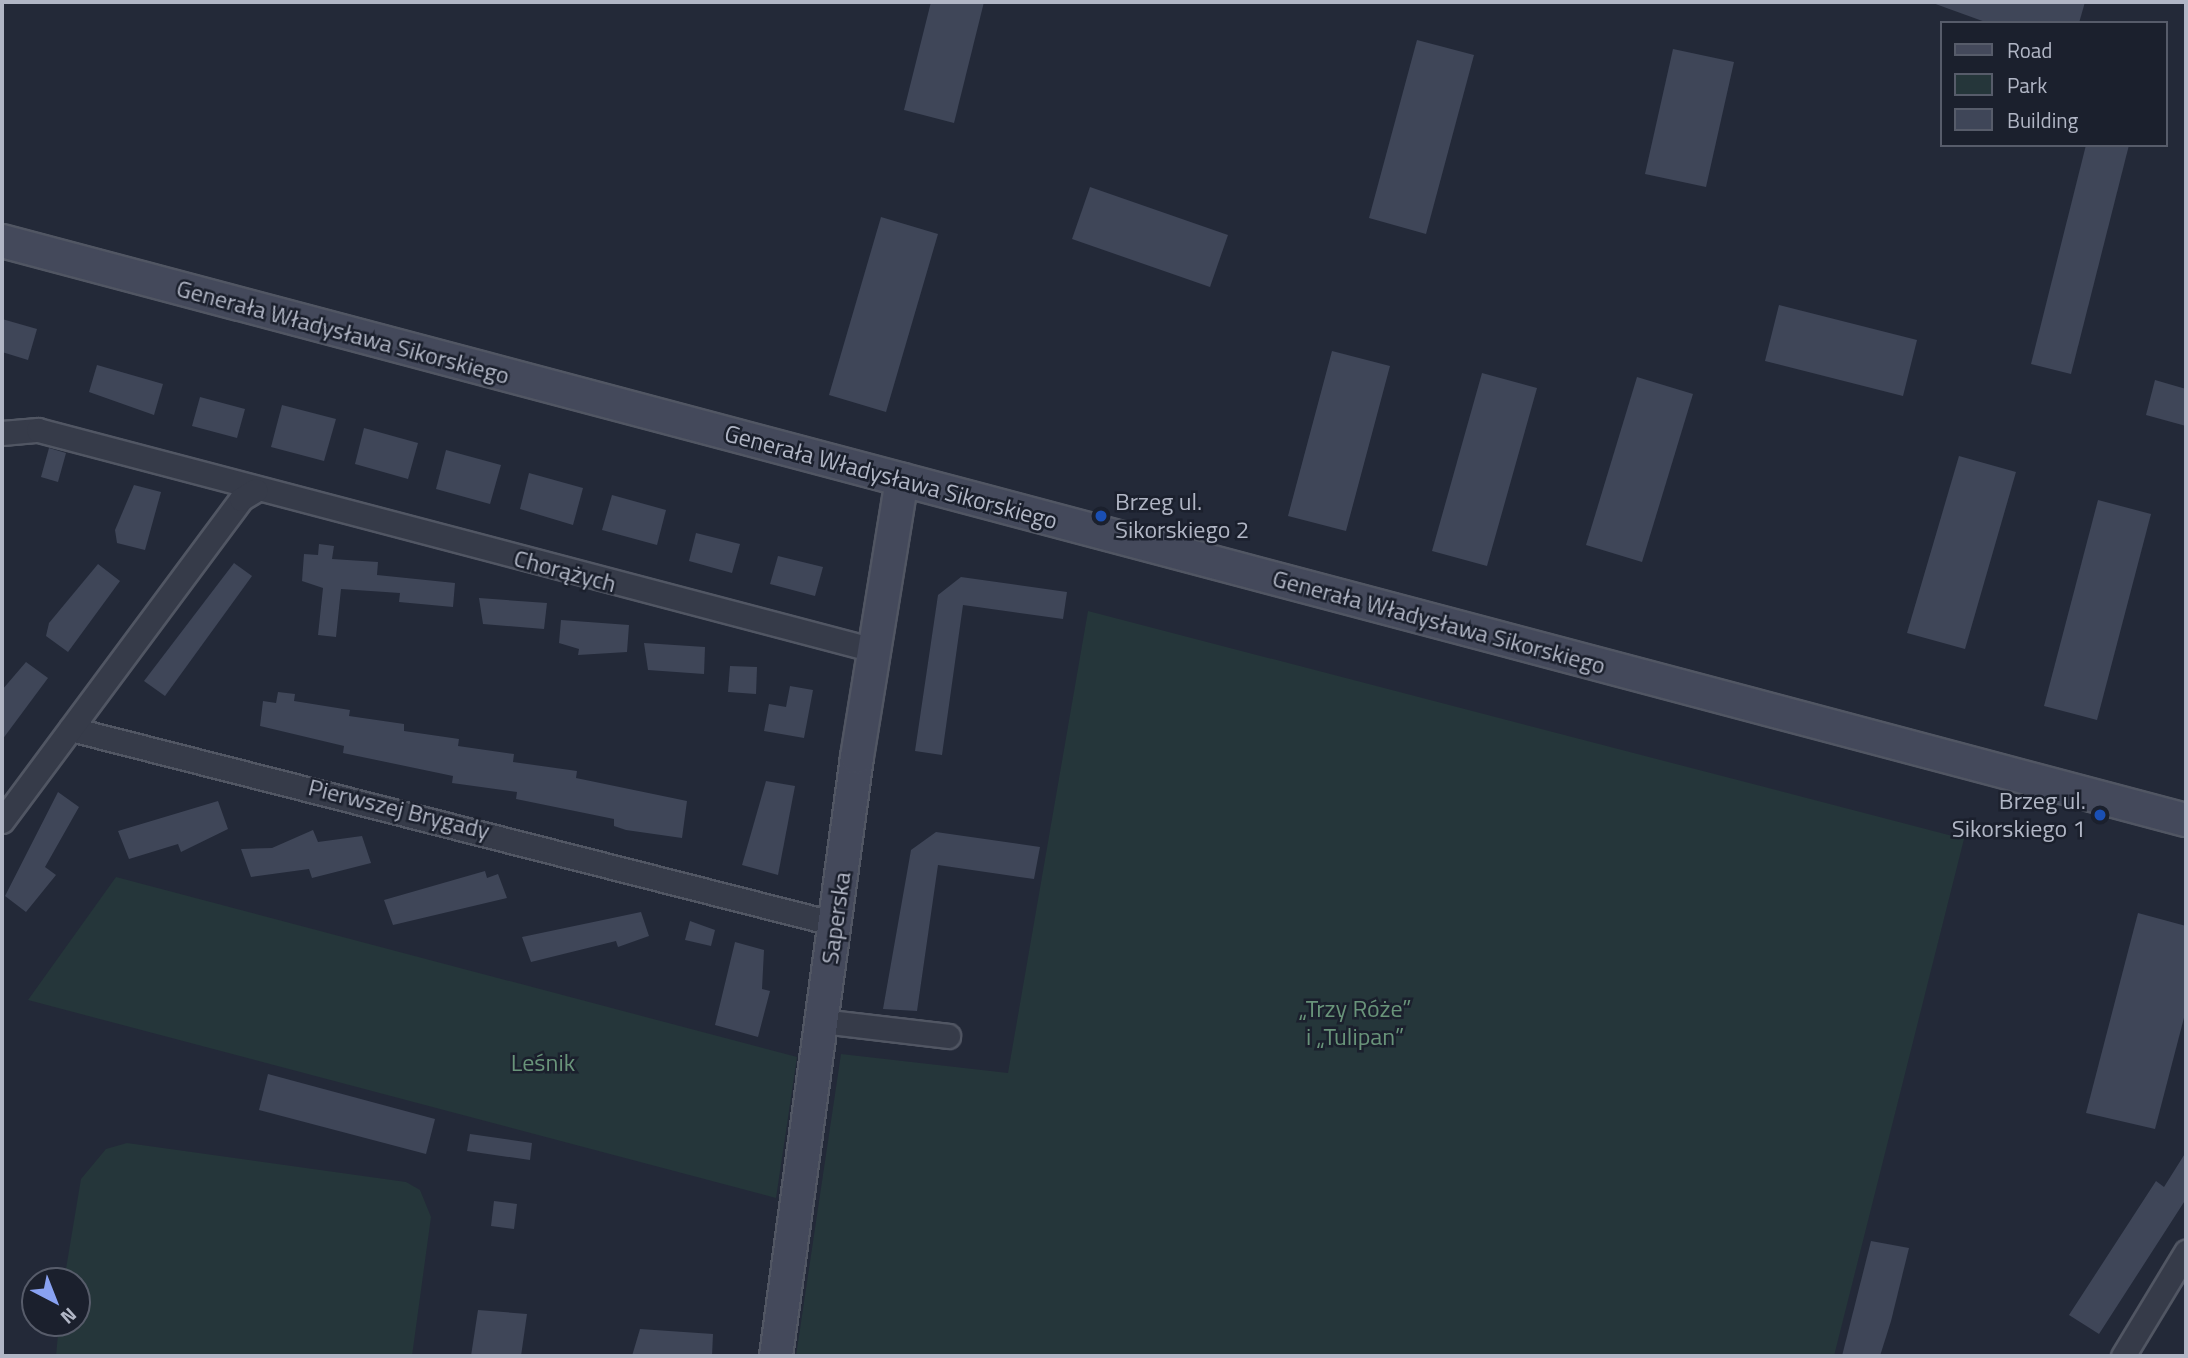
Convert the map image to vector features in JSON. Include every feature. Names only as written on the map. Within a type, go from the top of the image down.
[{"type":"main road","name":"Generała Władysława Sikorskiego","points":[[2,241],[2186,820]]},
{"type":"main road","name":"Saperska","points":[[776,1356],[874,650],[902,480]]},
{"type":"street","name":"Chorążych","points":[[2,433],[38,430],[256,490],[874,650]]},
{"type":"street","points":[[2,821],[241,499],[256,490]]},
{"type":"street","name":"Pierwszej Brygady","points":[[71,729],[836,925]]},
{"type":"street","points":[[821,1021],[948,1036]]},
{"type":"street","points":[[2123,1356],[2186,1252]]},
{"type":"green space","name":"„Trzy Róże” i „Tulipan”","points":[[1088,611],[1964,839],[1834,1356],[796,1356],[841,1054],[1008,1073]]},
{"type":"green space","name":"Leśnik","points":[[116,877],[797,1057],[776,1198],[28,1000]]},
{"type":"green space","points":[[127,1143],[406,1182],[420,1190],[431,1217],[412,1356],[56,1356],[58,1337],[91,1337],[91,1267],[66,1267],[81,1179],[106,1149]]},
{"type":"building","points":[[931,2],[984,2],[954,123],[904,110]]},
{"type":"building","points":[[1930,2],[2085,2],[2080,21],[1982,21]]},
{"type":"building","points":[[1417,40],[1474,55],[1426,234],[1369,218]]},
{"type":"building","points":[[1673,49],[1734,62],[1706,187],[1645,174]]},
{"type":"building","points":[[2085,147],[2128,147],[2071,374],[2031,364]]},
{"type":"building","points":[[1090,187],[1228,235],[1210,287],[1072,239]]},
{"type":"building","points":[[881,217],[938,234],[886,412],[829,395]]},
{"type":"building","points":[[1779,305],[1917,340],[1903,396],[1765,361]]},
{"type":"building","points":[[2,319],[37,329],[28,360],[2,352]]},
{"type":"building","points":[[1332,351],[1390,366],[1346,531],[1288,516]]},
{"type":"building","points":[[97,365],[163,384],[154,415],[89,392]]},
{"type":"building","points":[[1482,373],[1537,388],[1487,566],[1432,551]]},
{"type":"building","points":[[1637,377],[1693,394],[1642,562],[1586,545]]},
{"type":"building","points":[[2155,380],[2186,389],[2186,426],[2146,415]]},
{"type":"building","points":[[200,397],[245,409],[237,438],[192,426]]},
{"type":"building","points":[[282,405],[336,419],[324,461],[271,447]]},
{"type":"building","points":[[364,428],[418,443],[408,479],[355,464]]},
{"type":"building","points":[[49,448],[66,453],[58,482],[41,477]]},
{"type":"building","points":[[446,450],[501,465],[490,504],[436,489]]},
{"type":"building","points":[[1959,456],[2016,472],[1965,649],[1907,633]]},
{"type":"building","points":[[529,473],[583,488],[573,525],[520,509]]},
{"type":"building","points":[[134,485],[161,492],[145,550],[117,543],[115,530]]},
{"type":"building","points":[[612,495],[666,510],[657,545],[602,530]]},
{"type":"building","points":[[2098,500],[2151,514],[2097,720],[2044,706]]},
{"type":"building","points":[[696,533],[740,544],[732,573],[689,561]]},
{"type":"building","points":[[319,544],[334,546],[332,559],[378,562],[377,575],[455,583],[453,607],[399,602],[400,593],[341,589],[336,637],[318,635],[323,588],[302,581],[304,554],[318,555]]},
{"type":"building","points":[[778,556],[823,567],[815,596],[770,584]]},
{"type":"building","points":[[234,563],[252,576],[165,696],[144,681]]},
{"type":"building","points":[[98,564],[120,581],[68,652],[46,636],[49,623]]},
{"type":"building","points":[[961,577],[1067,592],[1063,619],[963,605],[942,755],[915,751],[938,595]]},
{"type":"building","points":[[479,598],[547,603],[544,629],[483,624]]},
{"type":"building","points":[[561,620],[629,625],[627,652],[578,655],[579,649],[559,643]]},
{"type":"building","points":[[644,643],[705,647],[704,674],[648,670]]},
{"type":"building","points":[[26,662],[48,678],[2,740],[2,690]]},
{"type":"building","points":[[730,666],[757,667],[756,694],[728,692]]},
{"type":"building","points":[[790,686],[813,690],[804,738],[764,731],[769,704],[786,707]]},
{"type":"building","points":[[278,692],[295,694],[294,701],[350,710],[349,716],[404,724],[404,731],[459,739],[458,746],[514,754],[513,762],[577,771],[576,778],[687,801],[682,838],[626,830],[614,826],[614,819],[516,799],[517,792],[452,783],[453,776],[343,753],[344,746],[260,726],[263,701],[276,703]]},
{"type":"building","points":[[766,781],[795,786],[778,875],[742,865]]},
{"type":"building","points":[[58,792],[79,807],[45,867],[56,875],[26,912],[5,896]]},
{"type":"building","points":[[218,801],[228,829],[181,852],[178,844],[129,859],[118,831]]},
{"type":"building","points":[[313,830],[318,842],[362,836],[371,863],[312,878],[309,869],[251,877],[241,849],[272,848]]},
{"type":"building","points":[[936,832],[1040,847],[1034,879],[938,865],[917,1011],[883,1009],[911,850]]},
{"type":"building","points":[[485,871],[487,878],[498,874],[507,898],[393,925],[384,900]]},
{"type":"building","points":[[641,912],[649,936],[618,947],[616,941],[531,962],[522,937]]},
{"type":"building","points":[[2138,913],[2186,926],[2186,1010],[2155,1129],[2086,1113]]},
{"type":"building","points":[[690,921],[715,930],[711,946],[685,940]]},
{"type":"building","points":[[735,942],[764,950],[762,989],[770,991],[758,1037],[715,1025]]},
{"type":"building","points":[[268,1074],[435,1119],[426,1154],[259,1110]]},
{"type":"building","points":[[470,1134],[532,1143],[530,1160],[467,1151]]},
{"type":"building","points":[[2186,1152],[2186,1199],[2099,1334],[2069,1315],[2156,1181],[2164,1187]]},
{"type":"building","points":[[494,1201],[517,1204],[514,1229],[491,1226]]},
{"type":"building","points":[[1871,1241],[1909,1248],[1891,1321],[1880,1356],[1842,1356]]},
{"type":"building","points":[[478,1310],[527,1314],[521,1356],[471,1356]]},
{"type":"building","points":[[640,1329],[713,1334],[712,1356],[632,1356]]},
{"type":"place","name":"Brzeg ul. Sikorskiego 2","points":[[1101,516]]},
{"type":"place","name":"Brzeg ul. Sikorskiego 1","points":[[2100,815]]}]
